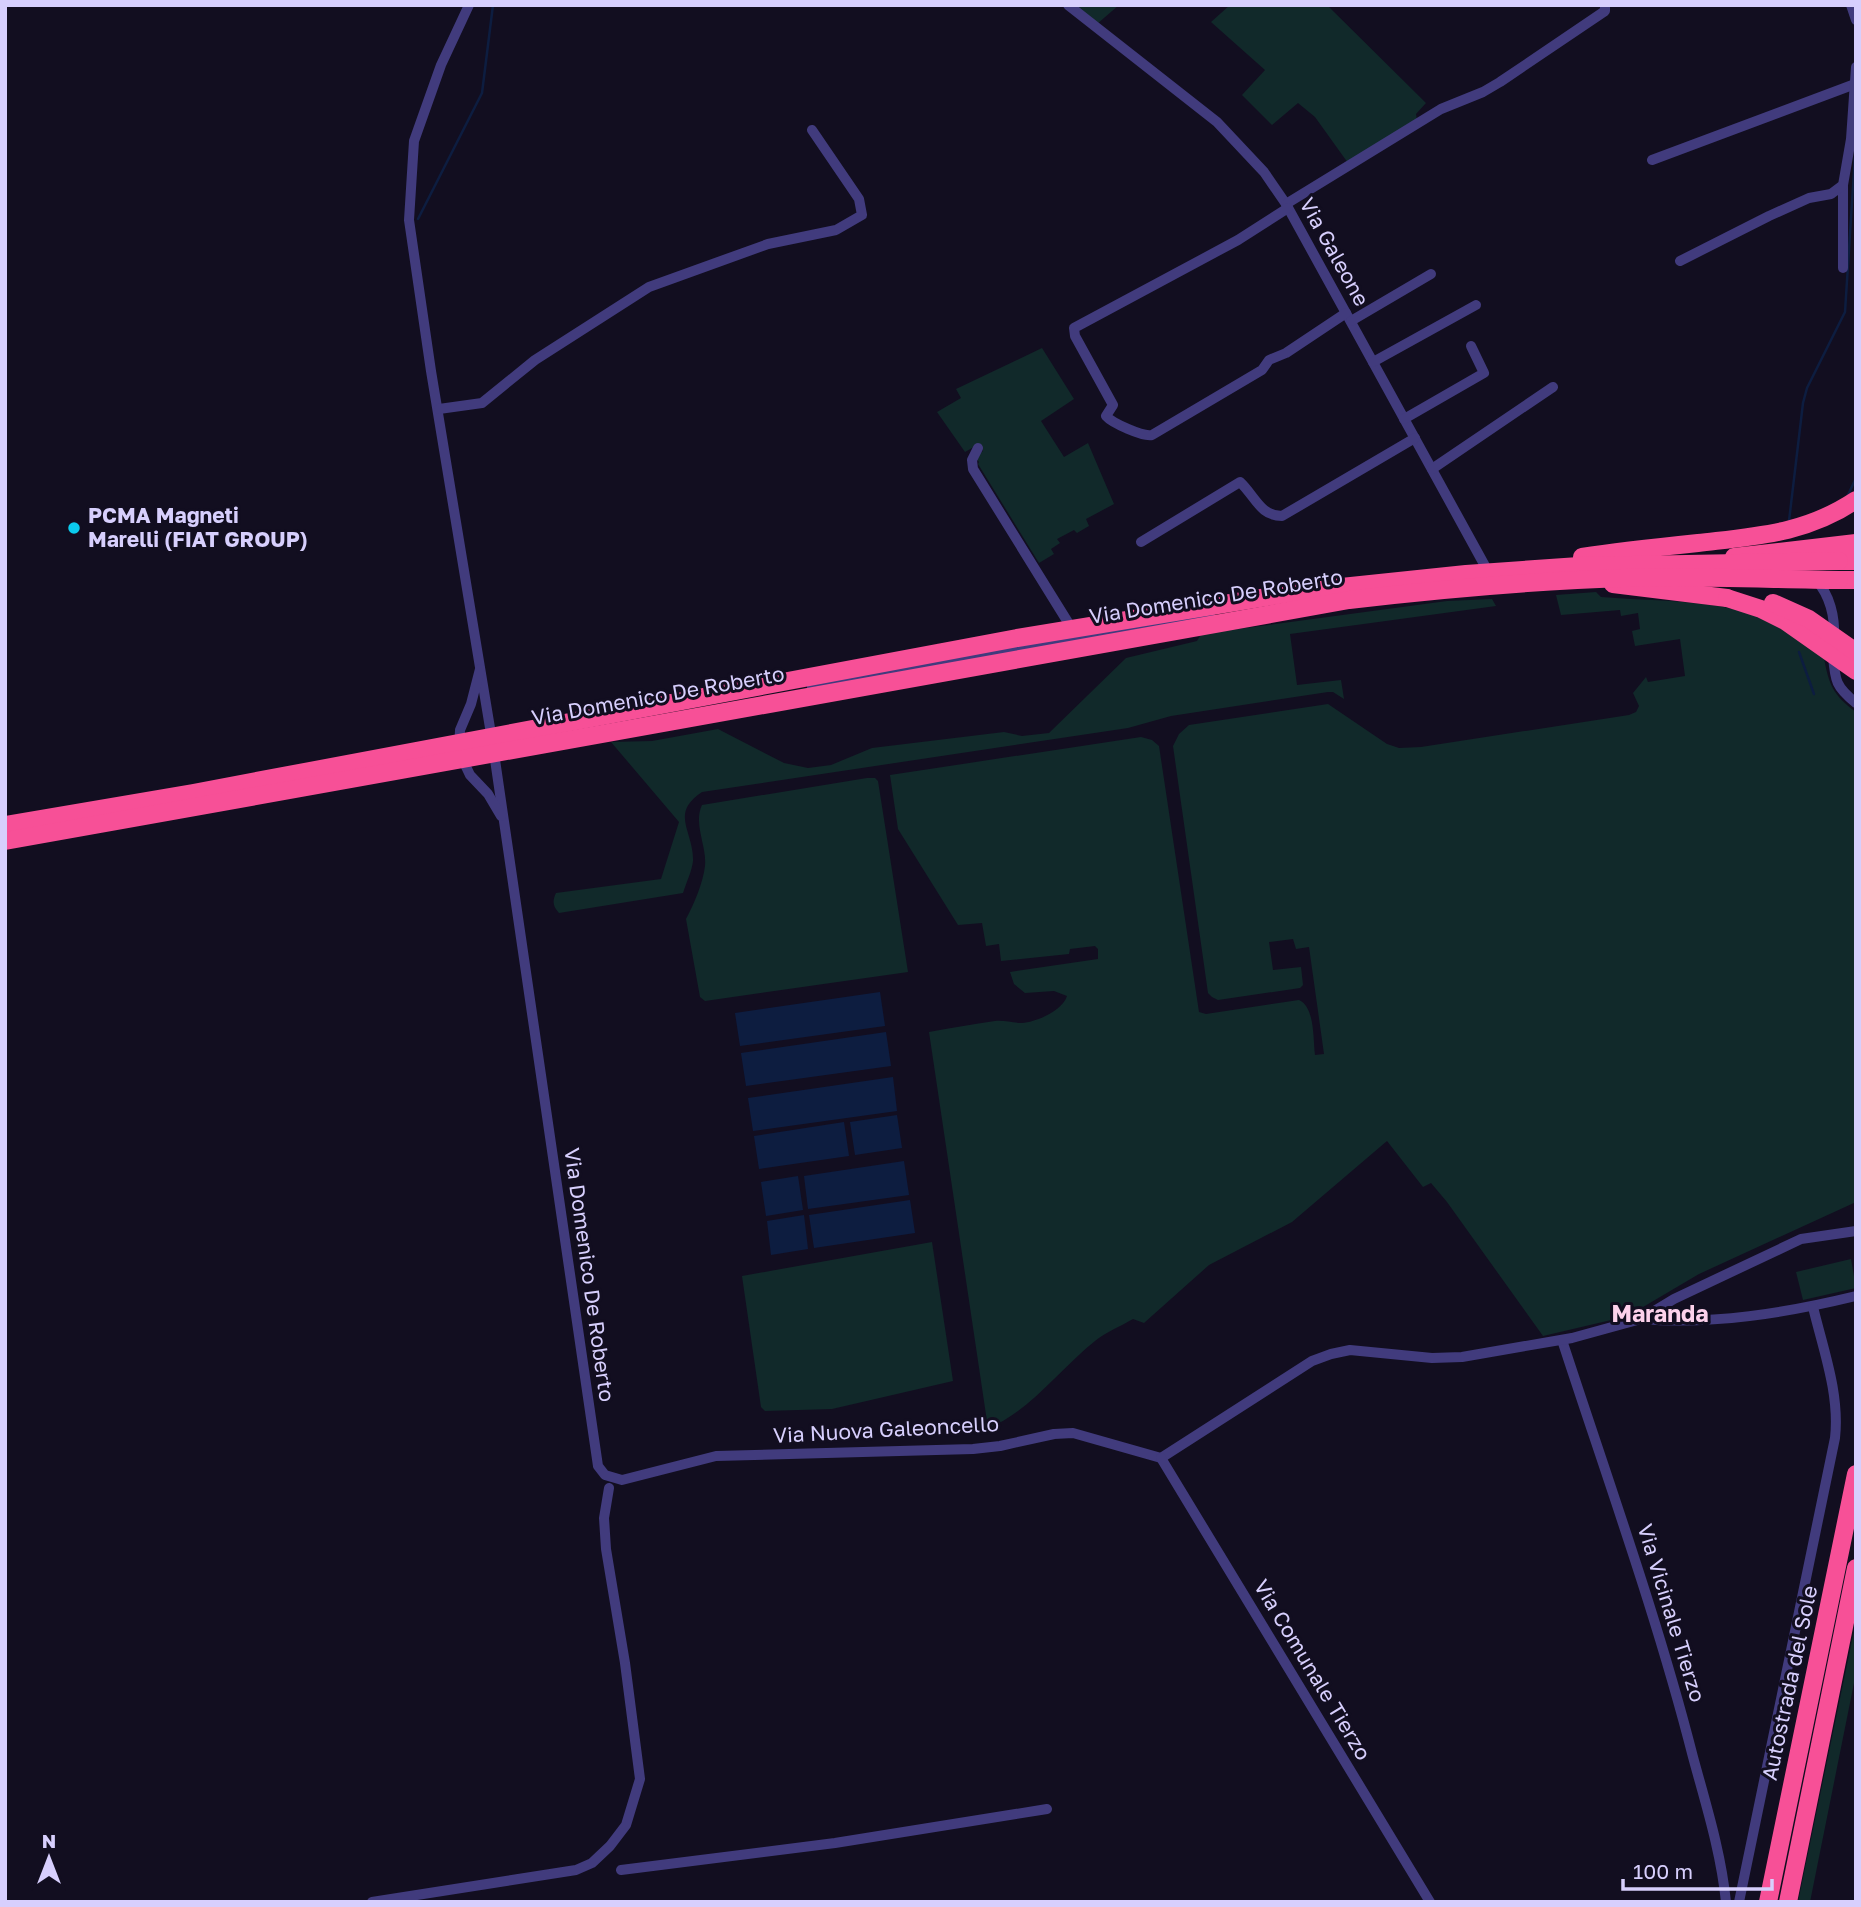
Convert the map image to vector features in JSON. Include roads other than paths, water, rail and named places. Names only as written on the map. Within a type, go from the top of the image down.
[{"type":"highway","points":[[1466,574],[1630,550],[1777,534],[1810,525],[1856,500]]},
{"type":"highway","points":[[1694,563],[1856,543]]},
{"type":"highway","points":[[5,825],[219,788],[1017,638],[1303,591],[1466,574],[1578,566],[1856,561]]},
{"type":"highway","points":[[1578,580],[1775,603],[1810,619],[1856,652]]},
{"type":"highway","points":[[5,841],[1349,600],[1426,591],[1578,580],[1856,580]]},
{"type":"highway","points":[[1727,598],[1785,621],[1856,671]]},
{"type":"highway","name":"Autostrada del Sole","points":[[1768,1902],[1856,1474]]},
{"type":"highway","name":"Autostrada del Sole","points":[[1788,1902],[1856,1568]]},
{"type":"street","name":"Via Domenico De Roberto","points":[[469,5],[441,65],[414,141],[409,220],[494,746],[597,1462],[610,1483]]},
{"type":"street","name":"Via Galeone","points":[[1068,5],[1217,122],[1264,172],[1287,206],[1493,579]]},
{"type":"street","points":[[1431,274],[1269,360],[1262,370],[1152,435],[1143,437],[1121,424],[1112,422],[1106,416],[1113,405],[1075,336],[1074,328],[1238,240],[1441,109],[1500,82],[1605,11],[1605,5]]},
{"type":"street","points":[[1851,5],[1856,20]]},
{"type":"street","points":[[1843,268],[1843,185],[1851,139],[1856,66]]},
{"type":"street","points":[[1653,160],[1855,85]]},
{"type":"street","points":[[439,410],[482,403],[535,360],[649,287],[768,244],[836,230],[862,215],[859,199],[812,130]]},
{"type":"street","points":[[1680,261],[1809,198],[1831,194],[1843,185]]},
{"type":"street","points":[[1373,362],[1476,305]]},
{"type":"street","points":[[1404,419],[1484,373],[1471,346]]},
{"type":"street","points":[[1432,470],[1553,387]]},
{"type":"street","points":[[1141,542],[1240,482],[1263,511],[1271,516],[1282,516],[1415,438]]},
{"type":"street","points":[[978,449],[972,460],[973,469],[1078,639]]},
{"type":"street","name":"Via Domenico De Roberto","points":[[5,831],[1304,600],[1550,574],[1671,570],[1798,572],[1813,578],[1822,586],[1831,606],[1835,681],[1842,692],[1856,703]]},
{"type":"street","name":"Via Domenico De Roberto","points":[[481,665],[471,704],[460,730],[459,752],[470,775],[488,794],[504,821]]},
{"type":"street","points":[[1641,1319],[1674,1299],[1801,1239],[1856,1231]]},
{"type":"street","points":[[1161,1458],[1312,1361],[1331,1354],[1350,1350],[1432,1359],[1462,1357],[1562,1340],[1641,1319],[1715,1320],[1813,1307],[1856,1296]]},
{"type":"street","points":[[1740,1902],[1837,1422],[1835,1398],[1813,1307]]},
{"type":"street","name":"Via Vicinale Tierzo","points":[[1562,1340],[1639,1570],[1681,1710],[1721,1866],[1726,1902]]},
{"type":"street","name":"Via Nuova Galeoncello","points":[[610,1483],[716,1456],[973,1449],[1062,1433],[1083,1435],[1161,1458]]},
{"type":"street","name":"Via Comunale Tierzo","points":[[1161,1458],[1430,1902]]},
{"type":"street","points":[[372,1902],[576,1870],[592,1863],[610,1846],[625,1825],[640,1779],[625,1663],[606,1549],[604,1518],[610,1483]]},
{"type":"street","points":[[621,1870],[835,1843],[1047,1809]]},
{"type":"water","points":[[880,992],[885,1026],[740,1046],[735,1013]]},
{"type":"water","points":[[886,1032],[891,1066],[746,1086],[741,1053]]},
{"type":"water","points":[[893,1077],[897,1111],[753,1131],[748,1098]]},
{"type":"water","points":[[897,1115],[902,1148],[855,1155],[850,1122]]},
{"type":"water","points":[[844,1122],[849,1156],[759,1169],[754,1136]]},
{"type":"water","points":[[904,1161],[909,1195],[808,1209],[804,1176]]},
{"type":"water","points":[[798,1176],[803,1210],[766,1216],[761,1182]]},
{"type":"water","points":[[910,1200],[915,1233],[814,1248],[809,1215]]},
{"type":"water","points":[[804,1215],[808,1249],[771,1255],[767,1221]]},
{"type":"waterway","points":[[418,219],[482,93],[493,5]]},
{"type":"waterway","points":[[1789,521],[1807,388],[1845,312],[1856,140]]},
{"type":"waterway","points":[[1847,497],[1856,478]]},
{"type":"waterway","points":[[1799,652],[1814,694]]},
{"type":"place","name":"PCMA Magneti Marelli (FIAT GROUP)","points":[[74,528]]},
{"type":"district","name":"Maranda","points":[[1660,1314]]}]
